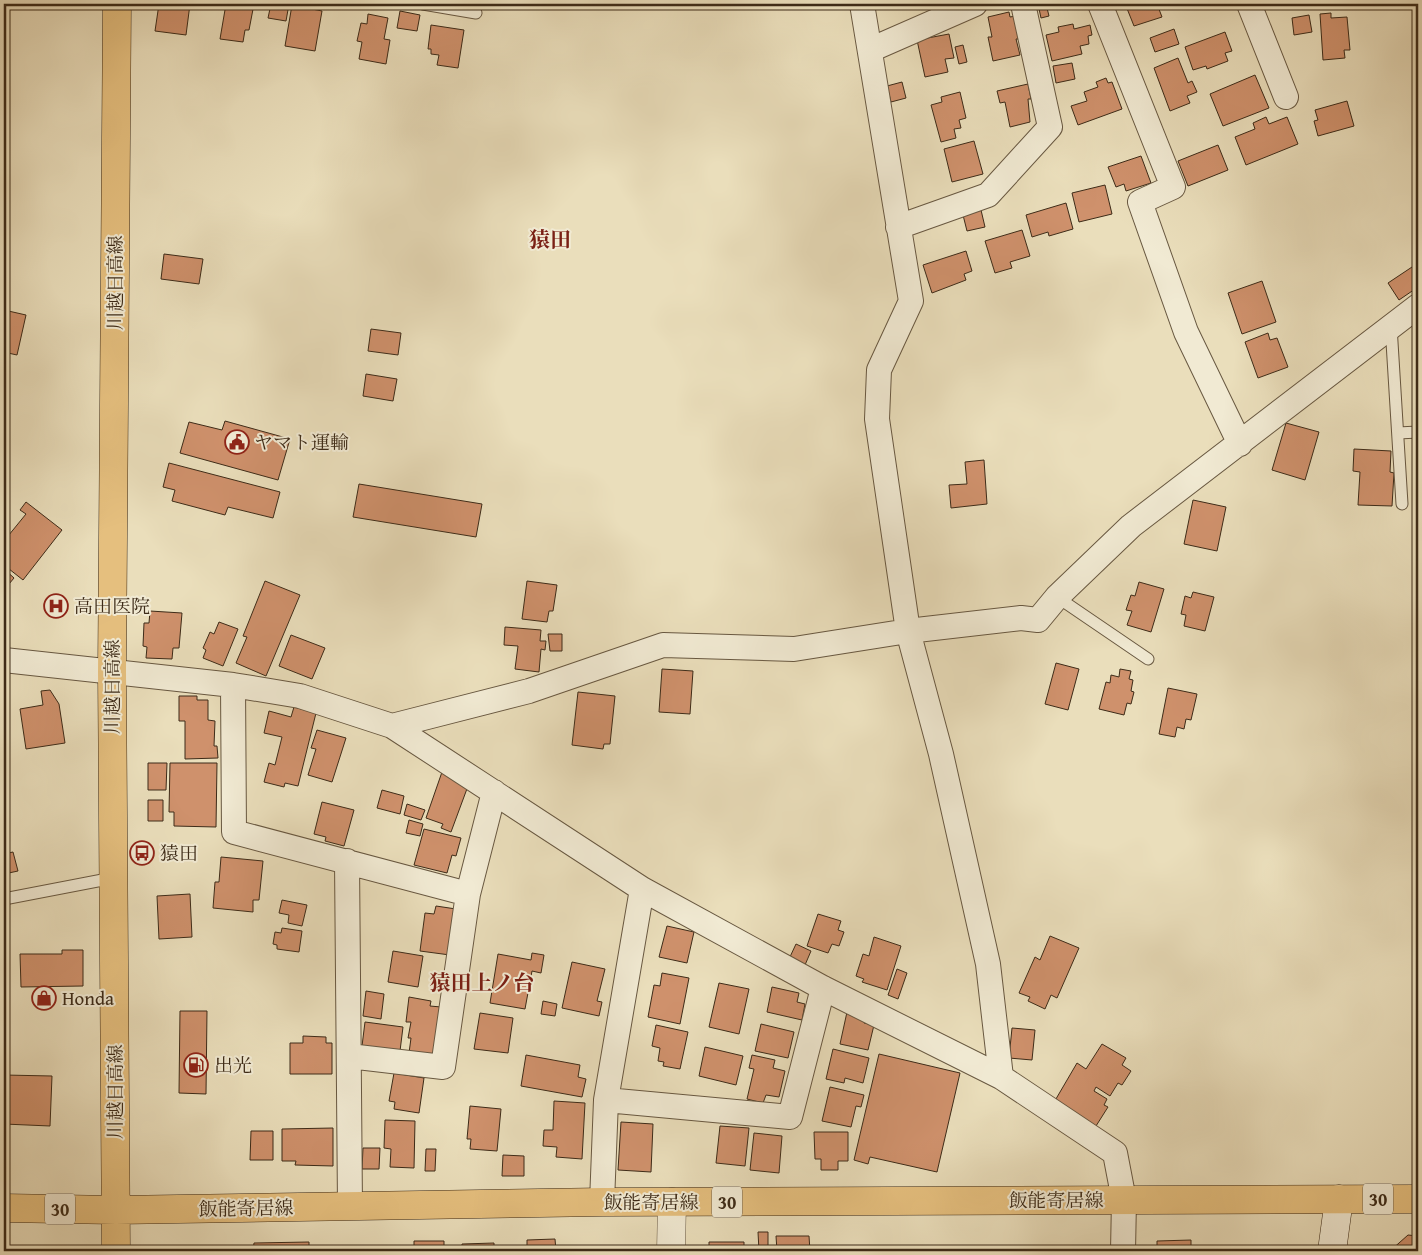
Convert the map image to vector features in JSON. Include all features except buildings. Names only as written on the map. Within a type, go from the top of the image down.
[{"type":"main road","name":"川越日高線","points":[[116,1251],[112,671],[117,4]]},
{"type":"main road","points":[[1332,1251],[1339,1199]]},
{"type":"main road","name":"飯能寄居線","points":[[4,1208],[116,1210],[602,1202],[1418,1199]]},
{"type":"main road","points":[[671,1251],[672,1202]]},
{"type":"street","points":[[862,4],[911,301],[880,370],[877,419],[908,631],[940,754],[988,964],[1001,1077]]},
{"type":"street","points":[[870,50],[975,4]]},
{"type":"street","points":[[898,227],[988,195],[1050,127],[1023,4]]},
{"type":"street","points":[[1100,4],[1173,187],[1140,202],[1186,332],[1240,444]]},
{"type":"street","points":[[1256,4],[1286,97]]},
{"type":"street","points":[[392,726],[529,691],[663,645],[794,649],[908,631],[1021,618],[1038,620],[1057,597],[1131,526],[1418,306]]},
{"type":"street","points":[[4,660],[233,685],[300,696],[392,726],[642,889],[823,988],[1001,1077],[1116,1153],[1124,1200],[1124,1251]]},
{"type":"street","points":[[233,685],[234,832],[468,894]]},
{"type":"street","points":[[349,1056],[443,1067],[468,894],[494,792]]},
{"type":"street","points":[[347,861],[350,1206]]},
{"type":"street","points":[[602,1202],[606,1100],[642,889]]},
{"type":"street","points":[[606,1100],[790,1117],[823,988]]},
{"type":"lane","points":[[423,4],[476,13]]},
{"type":"lane","points":[[1391,326],[1402,504]]},
{"type":"lane","points":[[1398,433],[1418,432]]},
{"type":"lane","points":[[1057,597],[1148,659]]},
{"type":"lane","points":[[4,899],[113,878]]},
{"type":"place","name":"ヤマト運輸","points":[[237,442]]},
{"type":"place","name":"高田医院","points":[[56,606]]},
{"type":"place","name":"猿田","points":[[142,853]]},
{"type":"place","name":"Honda","points":[[44,998]]},
{"type":"place","name":"出光","points":[[196,1065]]},
{"type":"district","name":"猿田","points":[[550,239]]},
{"type":"district","name":"猿田上ノ台","points":[[482,982]]}]
